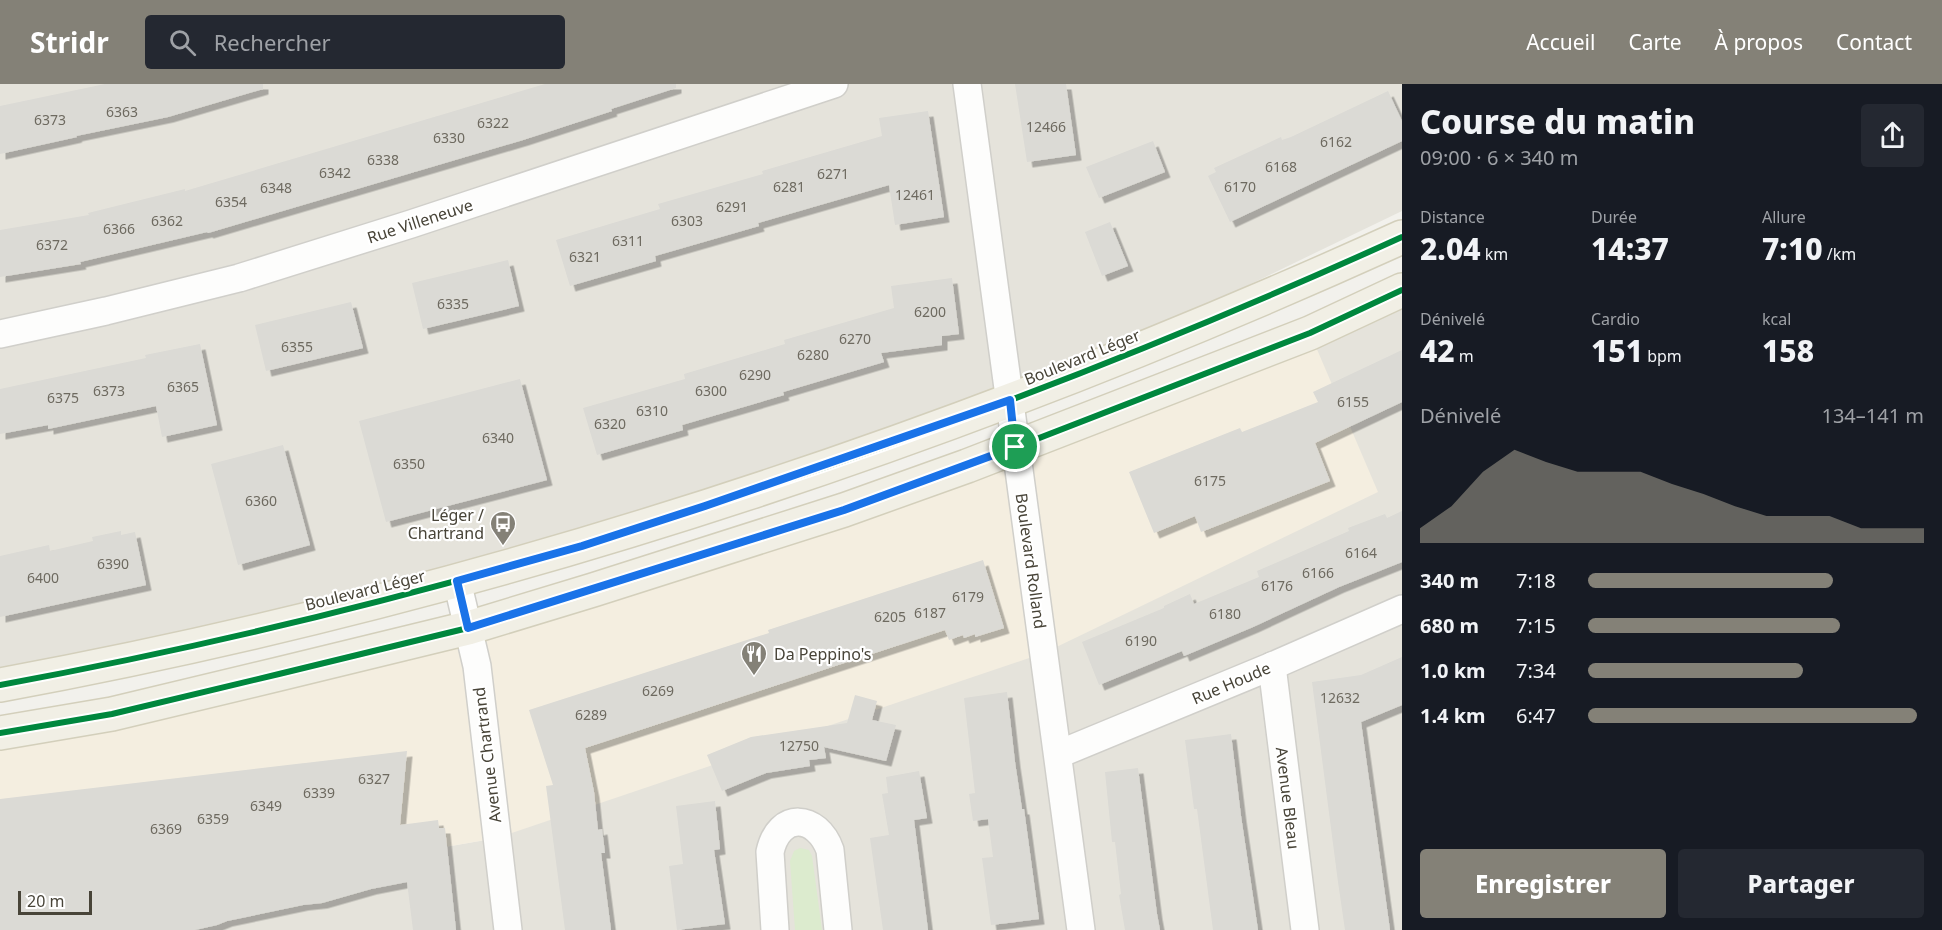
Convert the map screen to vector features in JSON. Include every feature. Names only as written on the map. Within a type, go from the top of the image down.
[{"type":"main road","name":"Boulevard Léger","points":[[0,685],[89,669],[273,627],[457,581],[582,546],[705,506],[1010,400],[1285,290],[1402,237]]},
{"type":"main road","points":[[0,733],[112,714],[468,628],[844,510],[1015,447],[1310,333],[1402,290]]},
{"type":"street","name":"Rue Villeneuve","points":[[0,334],[239,278],[411,224],[834,84]]},
{"type":"street","name":"Boulevard Rolland","points":[[967,84],[1081,930]]},
{"type":"street","name":"Avenue Chartrand","points":[[457,581],[477,666],[508,930]]},
{"type":"street","name":"Rue Houde","points":[[1059,754],[1272,666],[1402,609]]},
{"type":"street","name":"Avenue Bleau","points":[[1272,666],[1305,930]]},
{"type":"street","points":[[775,930],[770,852],[772,841],[786,825],[796,821],[808,823],[826,839],[830,850],[838,930]]},
{"type":"shaded area","points":[[0,84],[1402,84],[1402,211],[1010,400],[457,581],[0,682]]},
{"type":"shaded area","points":[[1402,285],[1402,930],[64,930],[61,914],[497,838],[1310,333]]},
{"type":"shaded area","points":[[1310,333],[1378,492],[1044,653],[497,838],[61,914],[0,930],[0,731],[468,628]]},
{"type":"green space","points":[[800,848],[809,850],[812,856],[822,930],[795,930],[790,861],[794,851]]},
{"type":"building","points":[[105,84],[263,84],[263,89],[168,117],[0,154],[0,106]]},
{"type":"building","points":[[545,84],[676,84],[676,88],[523,140],[208,233],[80,262],[81,264],[0,277],[0,230],[89,215],[88,213],[185,189],[185,191]]},
{"type":"building","points":[[1015,84],[1066,84],[1076,155],[1027,162]]},
{"type":"building","points":[[1388,91],[1402,121],[1402,141],[1230,222],[1208,176],[1216,172],[1214,168],[1281,137],[1282,140],[1291,137]]},
{"type":"building","points":[[928,111],[944,217],[895,225],[889,185],[758,223],[759,226],[655,256],[656,261],[570,286],[556,240],[660,209],[658,204],[882,136],[879,118]]},
{"type":"building","points":[[1153,141],[1165,172],[1099,198],[1086,167]]},
{"type":"building","points":[[1110,222],[1128,266],[1102,276],[1085,232]]},
{"type":"building","points":[[508,260],[519,306],[423,329],[412,283]]},
{"type":"building","points":[[952,278],[959,334],[942,336],[942,345],[881,353],[884,362],[682,425],[683,430],[597,455],[583,408],[685,379],[684,374],[785,344],[784,340],[894,308],[891,286]]},
{"type":"building","points":[[351,302],[363,348],[266,371],[255,325]]},
{"type":"building","points":[[200,344],[217,425],[162,437],[156,406],[48,429],[48,425],[0,434],[0,389],[146,358],[145,355]]},
{"type":"building","points":[[1402,350],[1402,402],[1315,443],[1330,481],[1201,532],[1195,516],[1154,533],[1129,472],[1240,428],[1242,432],[1318,402],[1313,392]]},
{"type":"building","points":[[520,379],[547,480],[386,522],[359,421]]},
{"type":"building","points":[[283,445],[310,545],[238,565],[211,464]]},
{"type":"building","points":[[1402,511],[1402,562],[1339,587],[1184,656],[1182,651],[1099,685],[1082,642],[1164,608],[1190,594],[1194,604],[1259,577],[1257,571],[1349,531],[1348,528],[1385,514],[1387,518]]},
{"type":"building","points":[[121,531],[121,535],[135,532],[146,585],[0,617],[0,556],[49,545],[50,551],[93,541],[92,537]]},
{"type":"building","points":[[983,560],[1004,628],[975,637],[975,634],[964,638],[963,635],[949,640],[945,630],[585,748],[594,792],[598,830],[602,829],[605,853],[601,853],[611,930],[565,930],[546,786],[553,785],[529,710],[769,633],[768,630]]},
{"type":"building","points":[[1402,657],[1402,705],[1361,722],[1390,930],[1345,930],[1312,682],[1361,675]]},
{"type":"building","points":[[1007,692],[1015,762],[1039,919],[991,925],[982,858],[993,857],[988,819],[973,821],[969,794],[975,793],[964,698]]},
{"type":"building","points":[[855,695],[877,701],[872,720],[896,725],[886,761],[824,747],[826,758],[809,760],[810,766],[766,773],[722,791],[707,755],[751,737],[847,723]]},
{"type":"building","points":[[1231,734],[1258,930],[1213,930],[1197,809],[1194,809],[1185,740]]},
{"type":"building","points":[[407,751],[400,825],[438,820],[439,828],[445,828],[456,930],[413,930],[407,882],[195,930],[0,930],[0,799]]},
{"type":"building","points":[[1138,768],[1160,930],[1125,930],[1119,895],[1121,894],[1115,842],[1112,842],[1105,772]]},
{"type":"building","points":[[919,771],[927,818],[914,820],[928,930],[883,930],[870,838],[889,835],[882,794],[888,793],[886,777]]},
{"type":"building","points":[[715,801],[720,849],[714,850],[725,924],[677,930],[669,866],[683,864],[676,806]]},
{"type":"cycle path","points":[[0,685],[181,649],[360,606],[538,558],[714,504],[889,444],[1062,380],[1233,311],[1402,237]]},
{"type":"cycle path","points":[[0,733],[112,714],[279,674],[468,628],[593,590],[844,510],[967,466],[1310,333],[1402,290]]},
{"type":"place","name":"Léger / Chartrand","points":[[503,547]]},
{"type":"place","name":"Da Peppino's","points":[[754,677]]},
{"type":"route","points":[[1010,400],[1015,447],[844,510],[468,628],[457,581],[582,546],[705,506],[1010,400]]}]
